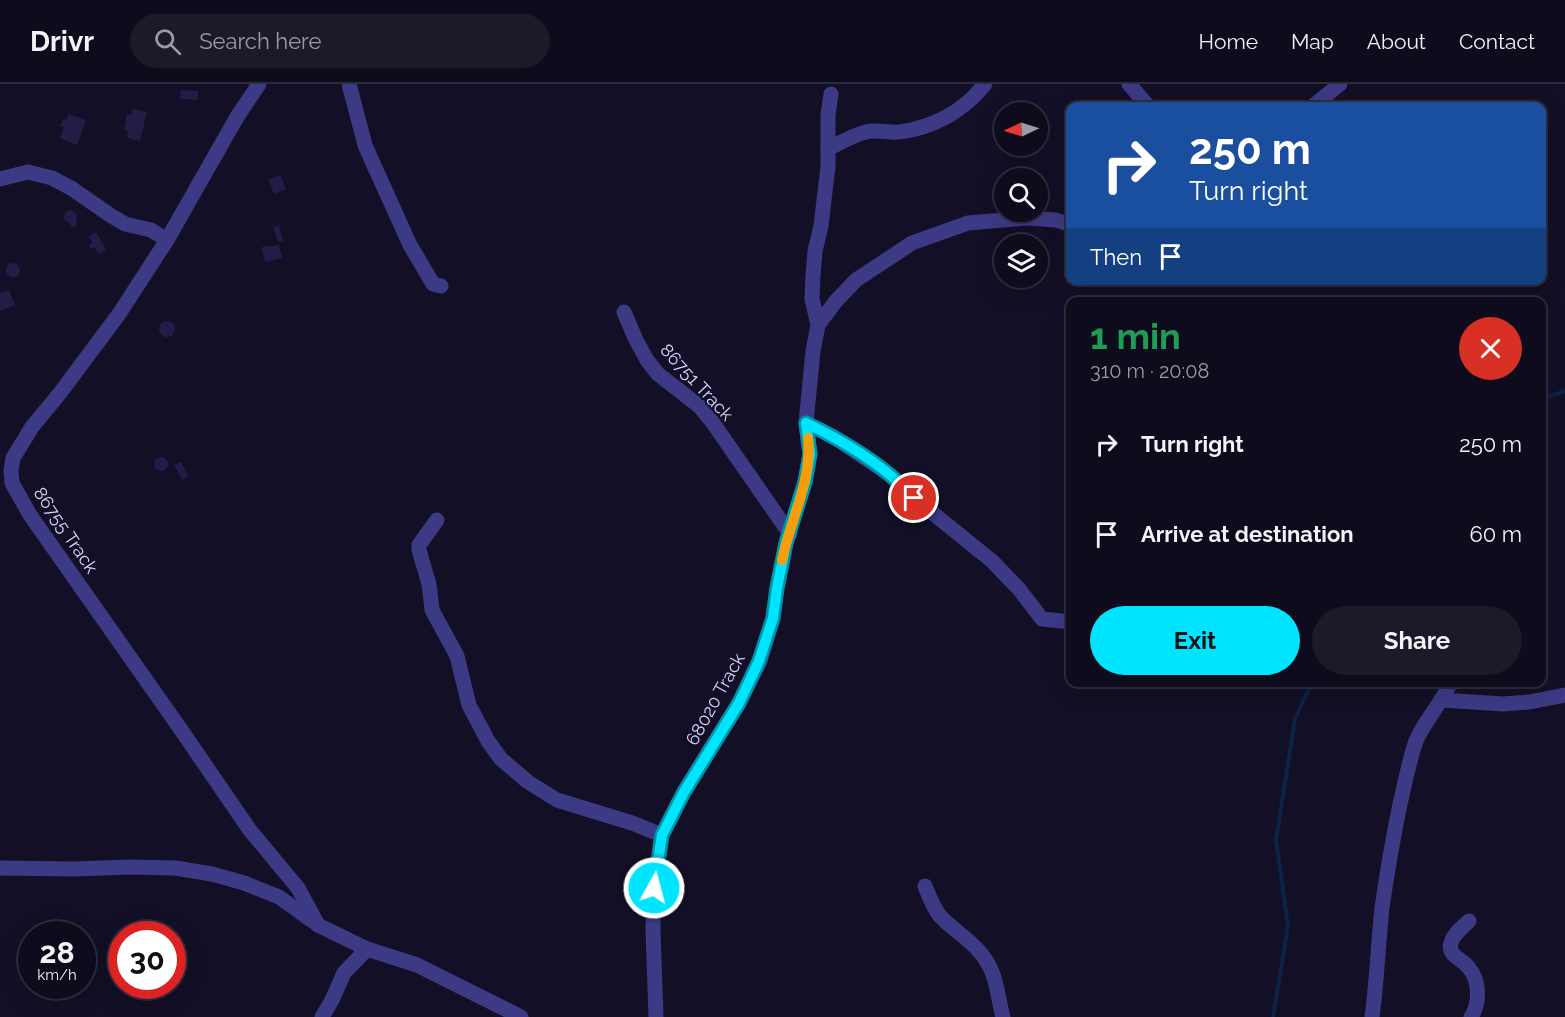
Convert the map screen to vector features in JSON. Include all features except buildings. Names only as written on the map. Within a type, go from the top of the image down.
[{"type":"street","points":[[349,84],[365,145],[410,245],[433,284],[441,286]]},
{"type":"street","points":[[828,149],[866,132],[895,133],[927,127],[959,110],[986,84]]},
{"type":"street","points":[[1128,84],[1144,102]]},
{"type":"street","points":[[1318,102],[1340,84]]},
{"type":"street","name":"86755 Track","points":[[255,86],[167,240],[119,314],[32,428],[6,473],[30,515],[249,829],[298,888],[318,925]]},
{"type":"street","points":[[818,325],[812,299],[813,276],[815,251],[821,226],[831,94]]},
{"type":"street","points":[[0,178],[28,172],[52,178],[125,224],[151,230],[167,240]]},
{"type":"street","name":"68020 Track","points":[[656,1017],[654,888],[662,835],[684,792],[739,703],[759,661],[773,618],[783,557],[805,482],[810,454],[806,423],[813,351],[818,325],[856,280],[912,243],[968,223],[1027,219],[1056,220],[1066,223]]},
{"type":"street","name":"86751 Track","points":[[624,312],[647,360],[658,374],[699,406],[713,423],[790,534]]},
{"type":"street","points":[[806,423],[834,437],[890,475],[914,498],[992,561],[1019,589],[1042,619],[1066,621]]},
{"type":"street","points":[[437,520],[419,545],[429,584],[432,610],[457,656],[469,705],[488,741],[501,759],[528,782],[557,800],[662,835]]},
{"type":"street","points":[[1372,1017],[1382,908],[1404,784],[1416,742],[1424,724],[1448,687]]},
{"type":"street","points":[[1442,700],[1503,704],[1565,695]]},
{"type":"street","points":[[0,868],[175,868],[212,874],[244,883],[279,897],[318,925],[367,950],[417,965],[521,1017]]},
{"type":"street","points":[[926,886],[939,915],[978,950],[988,963],[1004,1017]]},
{"type":"street","points":[[1469,921],[1455,935],[1450,946],[1455,956],[1473,972],[1476,982],[1476,1009],[1471,1017]]},
{"type":"street","points":[[322,1017],[344,973],[367,950]]},
{"type":"waterway","points":[[1546,398],[1565,391]]},
{"type":"waterway","points":[[1273,1017],[1288,926],[1276,840],[1295,719],[1310,687]]},
{"type":"slow traffic","points":[[782,560],[805,482],[810,454],[808,438]]},
{"type":"route","points":[[654,888],[662,835],[684,792],[739,703],[759,661],[773,618],[786,543],[805,482],[810,454],[806,423],[834,437],[863,456],[890,475],[914,498]]}]
